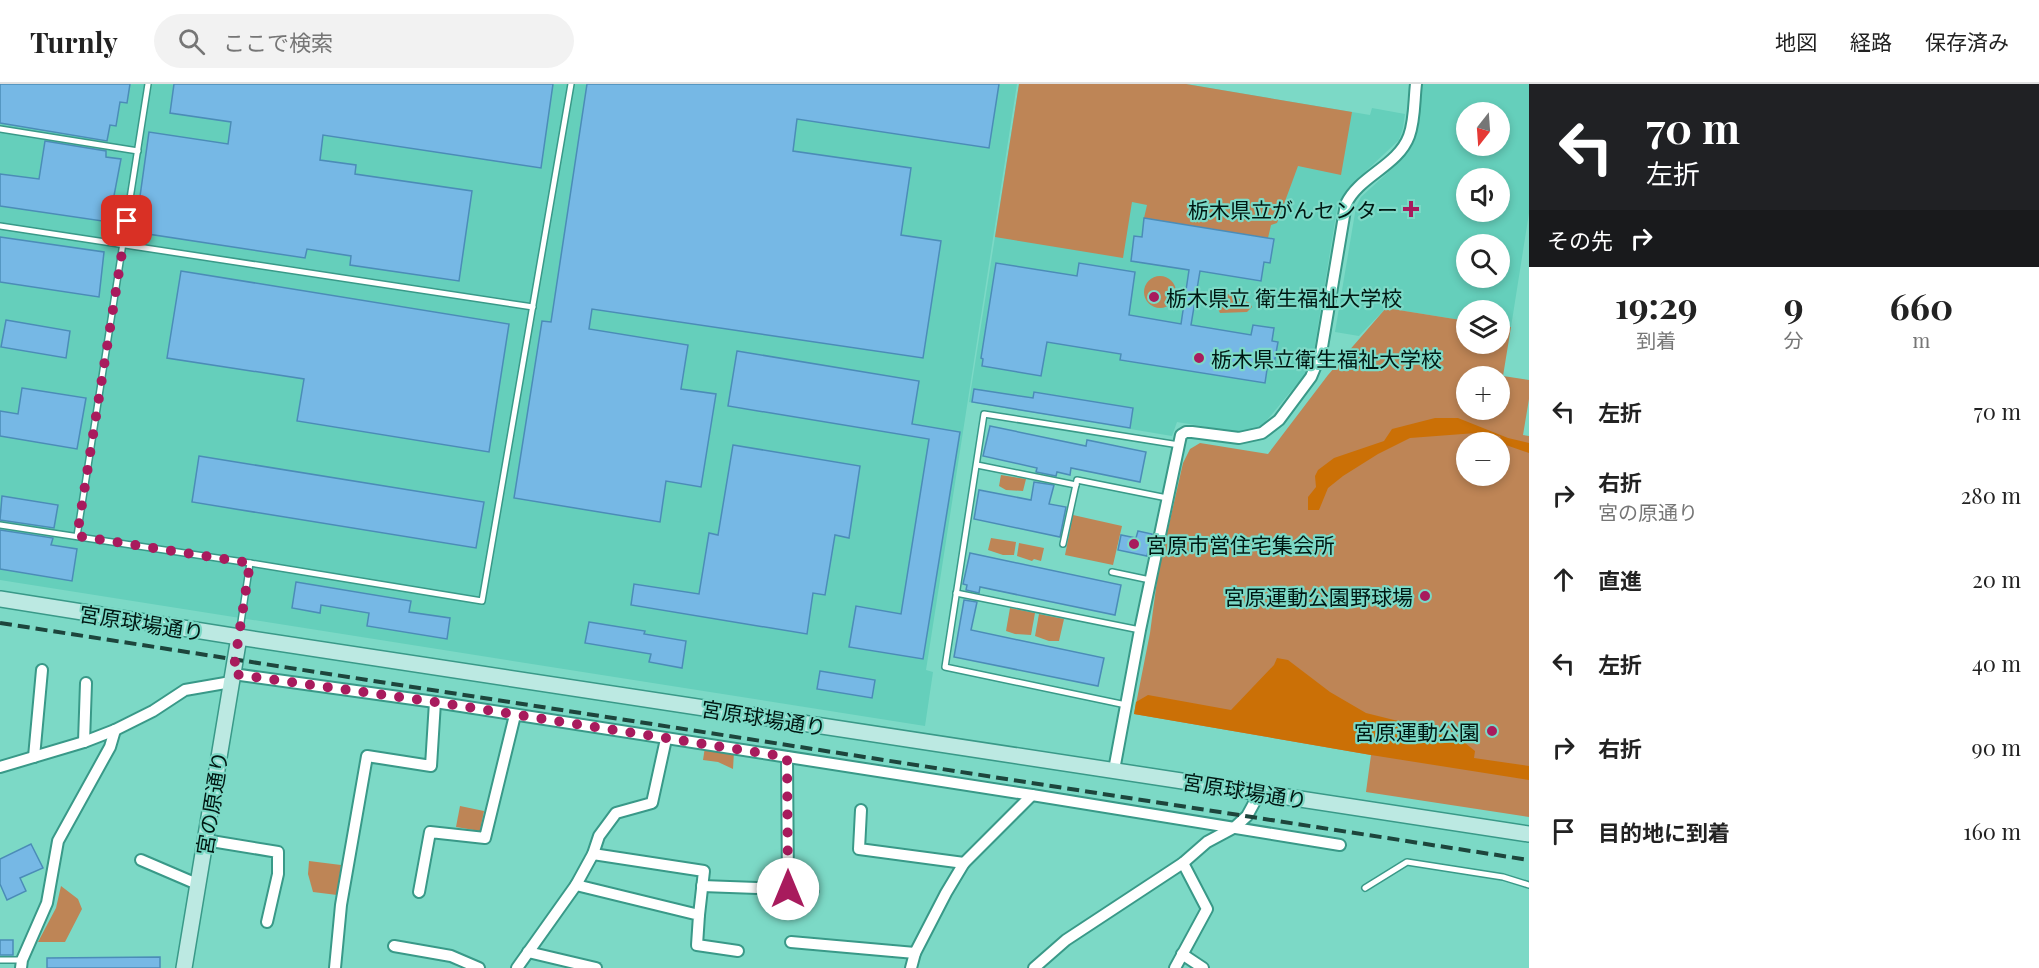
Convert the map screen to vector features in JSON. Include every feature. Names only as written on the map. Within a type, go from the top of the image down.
[{"type":"street","points":[[1114,770],[1150,580],[1181,435],[1186,432],[1239,438],[1262,433],[1277,423],[1311,377],[1321,353],[1346,204],[1352,194],[1398,153],[1407,140],[1412,128],[1416,84]]},
{"type":"street","name":"宮原球場通り","points":[[0,599],[239,638],[1529,834]]},
{"type":"street","name":"宮の原通り","points":[[184,968],[239,638]]},
{"type":"street","points":[[34,757],[42,670]]},
{"type":"street","points":[[0,767],[84,742],[153,711],[185,690],[232,678],[435,702],[1235,826],[1340,845]]},
{"type":"street","points":[[84,742],[86,683]]},
{"type":"street","points":[[335,968],[341,905],[367,756],[431,766],[435,702]]},
{"type":"street","points":[[419,892],[430,832],[485,838],[515,715]]},
{"type":"street","points":[[22,964],[47,903],[58,841],[110,747],[115,730]]},
{"type":"street","points":[[517,968],[576,885],[593,854],[599,836],[616,813],[652,803],[666,739]]},
{"type":"street","points":[[787,757],[788,889]]},
{"type":"street","points":[[1034,968],[1065,940],[1183,863],[1207,842],[1235,826],[1247,816],[1260,792]]},
{"type":"street","points":[[911,968],[915,953],[964,863],[1032,795]]},
{"type":"street","points":[[861,810],[859,849],[964,863]]},
{"type":"street","points":[[205,840],[278,852],[278,874],[267,922]]},
{"type":"street","points":[[593,854],[704,871],[697,945],[738,951]]},
{"type":"street","points":[[141,860],[197,884]]},
{"type":"street","points":[[1175,968],[1207,909],[1183,863]]},
{"type":"street","points":[[576,885],[699,915]]},
{"type":"street","points":[[702,886],[813,890]]},
{"type":"street","points":[[791,942],[915,953]]},
{"type":"street","points":[[394,946],[451,956],[479,968]]},
{"type":"street","points":[[528,952],[596,968]]},
{"type":"street","points":[[1182,954],[1203,968]]},
{"type":"lane","points":[[77,536],[148,84]]},
{"type":"lane","points":[[0,525],[482,601],[571,84]]},
{"type":"lane","points":[[0,129],[138,151]]},
{"type":"lane","points":[[0,226],[533,307]]},
{"type":"lane","points":[[1126,705],[945,667],[984,414],[1179,445]]},
{"type":"lane","points":[[977,465],[1076,485]]},
{"type":"lane","points":[[1063,544],[1077,480],[1167,498]]},
{"type":"lane","points":[[967,528],[975,530]]},
{"type":"lane","points":[[239,638],[250,563]]},
{"type":"lane","points":[[1112,572],[1150,580]]},
{"type":"lane","points":[[956,592],[1140,630]]},
{"type":"lane","points":[[1365,888],[1407,862],[1503,877],[1529,885]]},
{"type":"lane","points":[[0,960],[22,964]]},
{"type":"shaded area","points":[[0,84],[1017,84],[926,670],[933,672],[925,726],[0,580]]},
{"type":"shaded area","name":"栃木県立 衛生福祉大学校","points":[[1019,84],[1186,84],[1370,115],[1372,108],[1405,114],[1399,140],[1367,170],[1338,203],[1313,357],[1307,372],[1262,426],[1238,432],[1177,422],[1172,436],[969,402]]},
{"type":"shaded area","points":[[1019,84],[1186,84],[1352,112],[1341,175],[1298,166],[1277,223],[1271,225],[1268,238],[1144,218],[1147,205],[1132,202],[1123,258],[995,237]]},
{"type":"shaded area","name":"栃木県立がんセンター","points":[[1422,84],[1529,84],[1529,213],[1511,327],[1510,300],[1456,300],[1456,319],[1386,308],[1359,336],[1335,332],[1356,207],[1361,197],[1410,149],[1419,116]]},
{"type":"shaded area","points":[[1160,276],[1171,281],[1176,292],[1171,303],[1160,308],[1149,303],[1144,292],[1149,281]]},
{"type":"shaded area","points":[[1225,293],[1250,303],[1252,307],[1247,312],[1220,313],[1215,303],[1220,295]]},
{"type":"shaded area","name":"宮原運動公園","points":[[1386,308],[1456,319],[1456,354],[1507,354],[1505,366],[1456,366],[1456,420],[1510,420],[1510,377],[1529,380],[1529,399],[1523,435],[1529,436],[1529,817],[1366,792],[1371,755],[1134,714],[1150,633],[1158,573],[1183,463],[1190,449],[1200,443],[1268,454],[1328,375]]},
{"type":"shaded area","points":[[1435,418],[1456,418],[1456,420],[1463,420],[1493,432],[1456,432],[1456,435],[1410,438],[1378,454],[1343,476],[1328,488],[1319,510],[1308,510],[1308,497],[1316,487],[1315,476],[1318,470],[1334,458],[1384,441],[1392,429]]},
{"type":"shaded area","points":[[1510,438],[1529,443],[1529,453],[1510,446]]},
{"type":"shaded area","points":[[1001,475],[1026,479],[1023,491],[1006,490],[999,486]]},
{"type":"shaded area","points":[[1073,515],[1122,526],[1113,565],[1065,555]]},
{"type":"shaded area","points":[[991,538],[1016,542],[1014,555],[1003,555],[988,550]]},
{"type":"shaded area","points":[[1019,543],[1044,548],[1041,561],[1034,559],[1032,561],[1017,556]]},
{"type":"shaded area","points":[[1010,608],[1035,613],[1031,635],[1006,631]]},
{"type":"shaded area","points":[[1039,614],[1064,619],[1059,641],[1049,641],[1035,636]]},
{"type":"shaded area","points":[[1277,658],[1288,660],[1330,692],[1366,713],[1414,725],[1465,743],[1475,751],[1474,758],[1529,766],[1529,780],[1134,714],[1136,702],[1148,695],[1231,710],[1274,665]]},
{"type":"shaded area","points":[[705,747],[734,752],[733,769],[718,762],[703,760]]},
{"type":"shaded area","points":[[460,806],[484,811],[480,831],[456,827]]},
{"type":"shaded area","points":[[309,861],[341,865],[337,895],[313,892],[308,874]]},
{"type":"shaded area","points":[[61,886],[78,899],[82,909],[65,942],[38,942],[56,908]]},
{"type":"building","points":[[0,84],[130,84],[127,103],[120,102],[116,126],[110,125],[107,141],[0,123]]},
{"type":"building","points":[[174,84],[553,84],[541,168],[323,135],[320,160],[356,165],[355,174],[472,191],[459,281],[350,265],[351,256],[307,249],[305,258],[135,232],[149,132],[228,144],[231,122],[170,113]]},
{"type":"building","points":[[587,84],[999,84],[989,148],[797,119],[793,151],[911,168],[901,235],[941,241],[923,358],[592,309],[589,329],[688,345],[681,389],[716,394],[701,487],[666,481],[660,522],[514,498],[542,321],[551,322]]},
{"type":"building","points":[[45,141],[106,151],[106,157],[121,159],[109,222],[0,206],[0,174],[39,179]]},
{"type":"building","points":[[1144,218],[1274,239],[1270,263],[1264,262],[1261,281],[1200,271],[1191,325],[1251,335],[1253,325],[1274,328],[1272,341],[1278,342],[1274,364],[1268,363],[1265,383],[1120,360],[1121,354],[1047,342],[1041,376],[982,366],[983,359],[981,358],[996,263],[1077,276],[1079,263],[1135,272],[1129,315],[1181,324],[1189,270],[1131,261],[1134,236],[1142,237]]},
{"type":"building","points":[[0,237],[104,252],[99,297],[0,282]]},
{"type":"building","points":[[181,271],[509,324],[489,452],[297,421],[304,379],[167,358]]},
{"type":"building","points":[[6,320],[70,331],[66,358],[1,347]]},
{"type":"building","points":[[737,351],[919,381],[912,424],[960,432],[923,659],[849,647],[856,606],[901,614],[929,439],[728,406]]},
{"type":"building","points":[[22,388],[86,398],[77,449],[0,436],[0,411],[18,414]]},
{"type":"building","points":[[974,389],[1033,398],[1034,392],[1133,408],[1130,428],[972,402]]},
{"type":"building","points":[[990,426],[1086,446],[1087,440],[1146,452],[1140,482],[1071,468],[1070,475],[1057,472],[1056,476],[1036,472],[1037,468],[983,456]]},
{"type":"building","points":[[733,445],[860,466],[849,538],[835,535],[825,595],[813,593],[807,634],[631,605],[634,584],[699,594],[709,533],[718,535]]},
{"type":"building","points":[[199,456],[484,502],[476,548],[192,502]]},
{"type":"building","points":[[1034,482],[1054,485],[1049,504],[1066,507],[1060,537],[974,519],[979,490],[1031,500]]},
{"type":"building","points":[[2,496],[58,505],[54,528],[0,520]]},
{"type":"building","points":[[0,530],[53,538],[51,545],[77,549],[72,581],[0,569]]},
{"type":"building","name":"宮原市営住宅集会所","points":[[1138,531],[1152,534],[1147,556],[1118,550],[1121,535],[1136,538]]},
{"type":"building","points":[[970,553],[1121,585],[1115,615],[980,587],[979,593],[966,590],[967,585],[963,584]]},
{"type":"building","points":[[296,582],[411,601],[409,612],[450,618],[447,639],[367,626],[369,613],[321,605],[320,613],[292,608]]},
{"type":"building","points":[[964,600],[977,602],[971,630],[1104,658],[1098,686],[954,657]]},
{"type":"building","points":[[589,622],[645,631],[644,634],[686,641],[682,668],[649,662],[651,654],[585,643]]},
{"type":"building","points":[[820,671],[875,680],[872,698],[817,689]]},
{"type":"building","points":[[31,844],[43,868],[20,878],[26,891],[7,900],[0,884],[0,859]]},
{"type":"building","points":[[0,940],[13,940],[13,955],[0,955]]},
{"type":"building","points":[[160,957],[160,968],[47,968],[47,958]]},
{"type":"railway","points":[[0,623],[1529,860]]},
{"type":"place","name":"栃木県立がんセンター","points":[[1411,209]]},
{"type":"place","name":"栃木県立 衛生福祉大学校","points":[[1154,297]]},
{"type":"place","name":"栃木県立衛生福祉大学校","points":[[1199,358]]},
{"type":"place","name":"宮原市営住宅集会所","points":[[1134,544]]},
{"type":"place","name":"宮原運動公園野球場","points":[[1425,596]]},
{"type":"place","name":"宮原運動公園","points":[[1492,731]]},
{"type":"route","points":[[127,221],[77,536],[250,563],[233,674],[435,702],[787,757],[788,889]]}]
